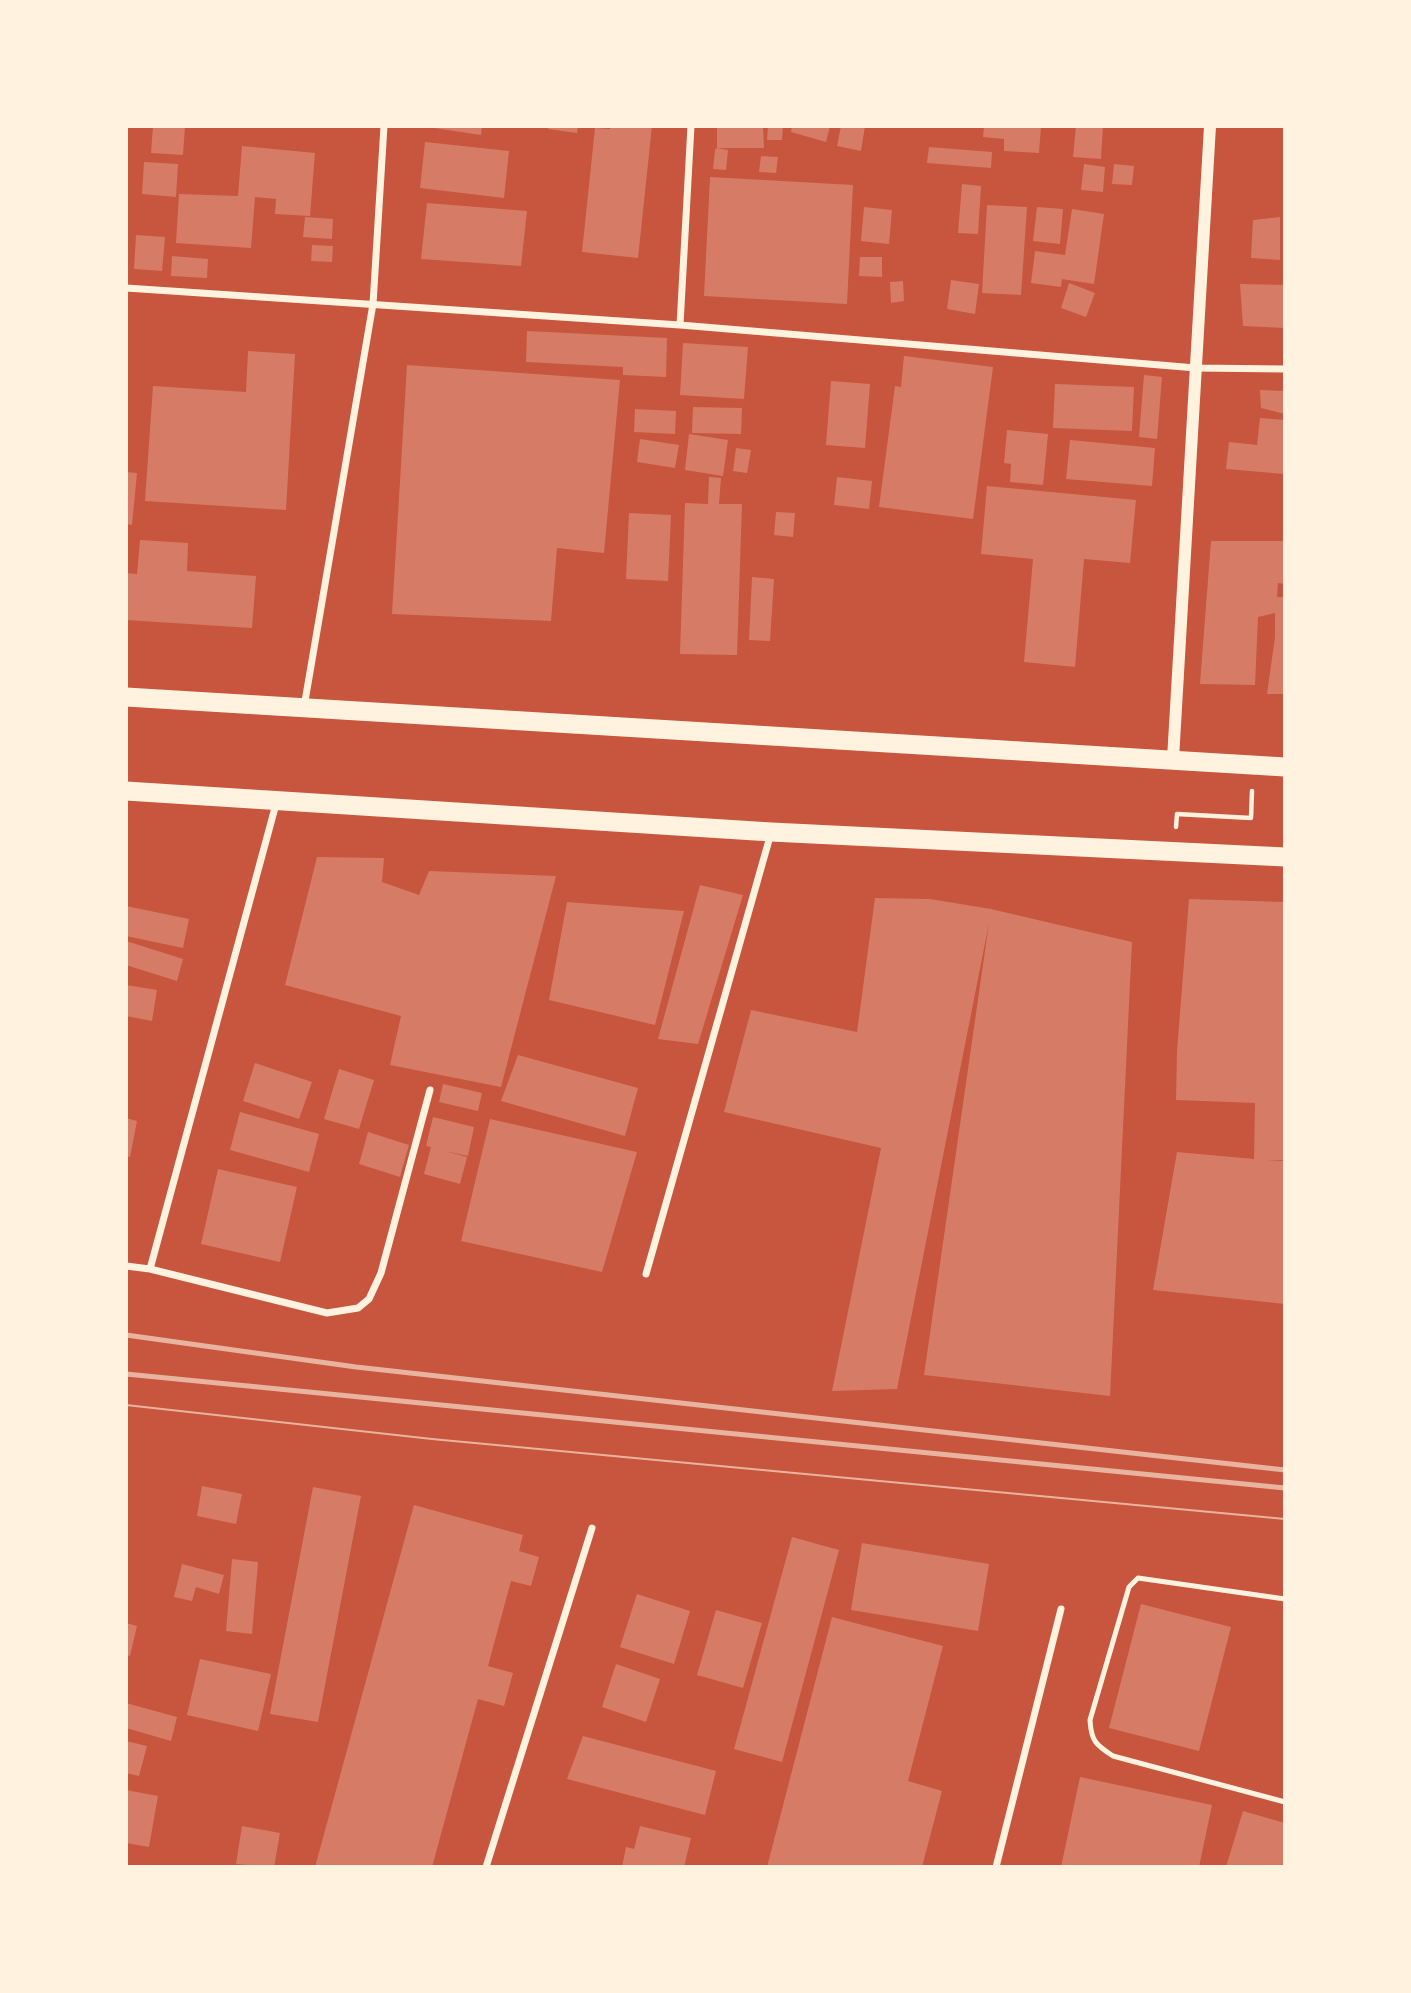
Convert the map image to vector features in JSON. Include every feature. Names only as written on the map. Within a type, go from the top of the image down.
[{"type":"highway","points":[[126,697],[1285,766]]},
{"type":"highway","points":[[126,791],[771,832],[1285,857]]},
{"type":"street","points":[[304,708],[373,304],[384,126]]},
{"type":"street","points":[[680,325],[691,126]]},
{"type":"street","points":[[1173,760],[1210,126]]},
{"type":"street","points":[[126,288],[680,325],[1196,368],[1285,369]]},
{"type":"street","points":[[150,1269],[276,801]]},
{"type":"street","points":[[646,1274],[771,832]]},
{"type":"street","points":[[126,1266],[150,1269],[327,1313],[358,1308],[369,1299],[381,1273],[430,1090]]},
{"type":"street","points":[[486,1867],[592,1528]]},
{"type":"street","points":[[996,1867],[1061,1609]]},
{"type":"lane","points":[[1285,1599],[1138,1578],[1129,1587],[1090,1720],[1090,1735],[1098,1746],[1113,1756],[1285,1802]]},
{"type":"path","points":[[1174,852],[1177,814],[1251,818],[1252,765]]},
{"type":"building","points":[[153,126],[185,126],[183,155],[151,153]]},
{"type":"building","points":[[421,126],[482,126],[481,135]]},
{"type":"building","points":[[549,126],[578,126],[577,133],[548,129]]},
{"type":"building","points":[[610,126],[652,126],[638,258],[582,252],[595,128],[610,129]]},
{"type":"building","points":[[717,126],[763,126],[764,148],[717,148]]},
{"type":"building","points":[[768,126],[783,126],[782,140],[767,140]]},
{"type":"building","points":[[792,126],[830,126],[826,142],[791,132]]},
{"type":"building","points":[[841,126],[865,126],[861,151],[837,146]]},
{"type":"building","points":[[984,126],[1041,126],[1039,153],[1004,151],[1004,139],[983,137]]},
{"type":"building","points":[[1076,126],[1103,126],[1101,159],[1073,157]]},
{"type":"building","points":[[425,142],[509,151],[504,198],[420,188]]},
{"type":"building","points":[[242,146],[315,153],[310,216],[275,214],[276,199],[255,197],[251,248],[176,243],[179,194],[238,196]]},
{"type":"building","points":[[929,147],[992,152],[991,168],[927,163]]},
{"type":"building","points":[[717,148],[728,150],[726,170],[713,169]]},
{"type":"building","points":[[761,156],[778,157],[776,173],[759,172]]},
{"type":"building","points":[[144,162],[178,164],[176,197],[142,194]]},
{"type":"building","points":[[1084,164],[1105,167],[1103,192],[1081,190]]},
{"type":"building","points":[[1114,164],[1134,166],[1132,185],[1112,184]]},
{"type":"building","points":[[710,177],[853,185],[847,304],[704,296]]},
{"type":"building","points":[[962,184],[981,186],[978,234],[958,233]]},
{"type":"building","points":[[427,203],[527,211],[521,266],[421,259]]},
{"type":"building","points":[[987,205],[1027,207],[1021,295],[982,293]]},
{"type":"building","points":[[864,207],[892,210],[889,244],[861,241]]},
{"type":"building","points":[[1037,207],[1063,209],[1060,244],[1033,241]]},
{"type":"building","points":[[1072,209],[1104,214],[1094,284],[1062,279],[1061,287],[1031,283],[1035,251],[1065,255]]},
{"type":"building","points":[[305,217],[333,219],[332,239],[303,237]]},
{"type":"building","points":[[1280,217],[1280,260],[1251,258],[1253,220]]},
{"type":"building","points":[[136,235],[165,237],[162,271],[134,269]]},
{"type":"building","points":[[312,245],[333,246],[332,262],[311,261]]},
{"type":"building","points":[[172,256],[208,259],[207,278],[171,276]]},
{"type":"building","points":[[860,257],[882,257],[882,277],[859,276]]},
{"type":"building","points":[[951,280],[979,284],[975,314],[947,309]]},
{"type":"building","points":[[903,281],[904,301],[891,303],[890,282]]},
{"type":"building","points":[[1069,283],[1095,293],[1086,317],[1061,308]]},
{"type":"building","points":[[1240,284],[1285,285],[1285,328],[1243,326]]},
{"type":"building","points":[[527,331],[667,338],[666,377],[623,375],[623,367],[526,362]]},
{"type":"building","points":[[683,343],[748,347],[744,399],[680,395]]},
{"type":"building","points":[[248,351],[295,354],[286,510],[145,501],[153,386],[246,392]]},
{"type":"building","points":[[904,356],[993,367],[973,519],[879,507],[895,386],[901,387]]},
{"type":"building","points":[[407,365],[620,380],[604,553],[557,548],[551,621],[392,614]]},
{"type":"building","points":[[1144,375],[1162,377],[1157,439],[1139,437]]},
{"type":"building","points":[[831,381],[870,384],[865,448],[826,445]]},
{"type":"building","points":[[1055,384],[1134,387],[1132,431],[1053,428]]},
{"type":"building","points":[[1260,390],[1285,391],[1285,414],[1261,408]]},
{"type":"building","points":[[693,407],[742,408],[741,434],[692,433]]},
{"type":"building","points":[[635,409],[676,411],[675,434],[634,432]]},
{"type":"building","points":[[1260,418],[1285,420],[1284,474],[1226,469],[1229,442],[1257,445]]},
{"type":"building","points":[[1007,430],[1048,434],[1043,485],[1010,482],[1011,464],[1004,463]]},
{"type":"building","points":[[689,434],[728,440],[723,476],[685,470]]},
{"type":"building","points":[[640,439],[679,445],[675,468],[637,462]]},
{"type":"building","points":[[1070,440],[1155,448],[1152,486],[1066,479]]},
{"type":"building","points":[[736,448],[751,450],[747,473],[733,471]]},
{"type":"building","points":[[126,472],[137,473],[132,525],[126,524]]},
{"type":"building","points":[[709,477],[721,478],[719,504],[742,504],[737,655],[680,654],[685,503],[708,504]]},
{"type":"building","points":[[837,477],[872,481],[869,509],[834,505]]},
{"type":"building","points":[[987,486],[1136,500],[1130,563],[1084,559],[1075,667],[1024,662],[1033,559],[981,554]]},
{"type":"building","points":[[776,512],[795,513],[793,537],[774,535]]},
{"type":"building","points":[[629,513],[671,515],[668,581],[626,579]]},
{"type":"building","points":[[140,540],[188,543],[187,571],[256,576],[252,628],[126,620],[126,573],[137,574]]},
{"type":"building","points":[[1211,541],[1283,541],[1285,584],[1278,583],[1277,597],[1285,597],[1285,694],[1267,694],[1275,637],[1275,613],[1258,617],[1255,685],[1200,684]]},
{"type":"building","points":[[752,577],[774,579],[770,641],[749,640]]},
{"type":"building","points":[[317,857],[384,858],[382,882],[419,895],[429,871],[556,876],[501,1087],[390,1065],[401,1016],[285,985]]},
{"type":"building","points":[[700,885],[743,895],[698,1044],[658,1039]]},
{"type":"building","points":[[875,898],[930,899],[991,909],[1132,942],[1110,1396],[924,1375],[989,923],[897,1389],[832,1391],[881,1148],[724,1112],[751,1010],[857,1032]]},
{"type":"building","points":[[1189,899],[1285,902],[1285,1160],[1266,1160],[1285,1161],[1285,1304],[1153,1290],[1177,1152],[1254,1159],[1255,1103],[1176,1100],[1177,1051]]},
{"type":"building","points":[[567,902],[684,911],[655,1025],[549,1000]]},
{"type":"building","points":[[126,906],[189,919],[183,948],[126,936]]},
{"type":"building","points":[[126,941],[183,959],[177,981],[126,965]]},
{"type":"building","points":[[126,985],[157,990],[152,1021],[126,1016]]},
{"type":"building","points":[[518,1055],[638,1088],[625,1136],[501,1101]]},
{"type":"building","points":[[255,1063],[312,1082],[299,1119],[243,1101]]},
{"type":"building","points":[[339,1069],[374,1080],[359,1129],[324,1119]]},
{"type":"building","points":[[443,1084],[482,1093],[478,1111],[439,1102]]},
{"type":"building","points":[[240,1112],[319,1134],[309,1172],[230,1150]]},
{"type":"building","points":[[433,1117],[474,1127],[468,1156],[445,1151],[467,1157],[460,1184],[424,1174],[431,1147],[426,1146]]},
{"type":"building","points":[[126,1118],[137,1121],[130,1157],[126,1156]]},
{"type":"building","points":[[490,1119],[637,1152],[602,1272],[461,1241]]},
{"type":"building","points":[[368,1132],[409,1145],[400,1177],[359,1164]]},
{"type":"building","points":[[218,1169],[297,1187],[280,1262],[201,1244]]},
{"type":"building","points":[[202,1486],[242,1494],[236,1524],[197,1516]]},
{"type":"building","points":[[313,1487],[361,1496],[318,1722],[270,1714]]},
{"type":"building","points":[[414,1505],[523,1535],[519,1551],[539,1557],[531,1586],[511,1581],[488,1666],[513,1673],[504,1706],[478,1699],[432,1867],[315,1867]]},
{"type":"building","points":[[792,1537],[839,1550],[782,1762],[734,1749]]},
{"type":"building","points":[[862,1543],[989,1564],[978,1631],[851,1610]]},
{"type":"building","points":[[232,1559],[258,1562],[252,1634],[226,1631]]},
{"type":"building","points":[[182,1564],[224,1575],[219,1594],[196,1587],[192,1601],[174,1597]]},
{"type":"building","points":[[637,1594],[690,1611],[674,1664],[620,1647]]},
{"type":"building","points":[[1141,1604],[1231,1627],[1199,1751],[1109,1728]]},
{"type":"building","points":[[716,1610],[762,1623],[743,1688],[697,1675]]},
{"type":"building","points":[[832,1617],[943,1646],[908,1781],[942,1791],[922,1867],[767,1867]]},
{"type":"building","points":[[126,1623],[137,1626],[130,1656],[126,1655]]},
{"type":"building","points":[[200,1659],[271,1674],[258,1731],[187,1715]]},
{"type":"building","points":[[616,1664],[660,1679],[646,1722],[602,1707]]},
{"type":"building","points":[[126,1703],[177,1717],[171,1741],[126,1728]]},
{"type":"building","points":[[583,1736],[716,1771],[705,1815],[567,1779]]},
{"type":"building","points":[[126,1741],[147,1746],[139,1776],[126,1773]]},
{"type":"building","points":[[1080,1777],[1212,1805],[1199,1867],[1061,1867]]},
{"type":"building","points":[[126,1790],[158,1796],[149,1847],[126,1843]]},
{"type":"building","points":[[1243,1811],[1285,1823],[1285,1867],[1226,1867]]},
{"type":"building","points":[[242,1826],[280,1833],[274,1867],[236,1864]]},
{"type":"building","points":[[640,1826],[691,1838],[684,1867],[622,1867],[626,1847],[634,1849]]},
{"type":"tram line","points":[[126,1405],[432,1439],[1285,1519]]},
{"type":"railway","points":[[126,1335],[356,1367],[1285,1470]]},
{"type":"railway","points":[[126,1374],[1285,1488]]}]
